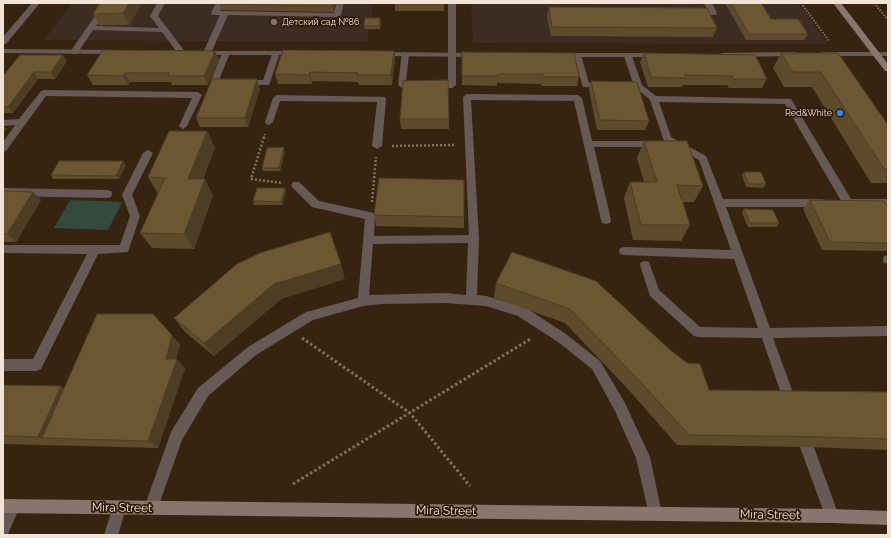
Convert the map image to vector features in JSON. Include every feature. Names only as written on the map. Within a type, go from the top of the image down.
[{"type":"main road","points":[[838,3],[888,69]]},
{"type":"main road","name":"Mira Street","points":[[8,506],[832,516],[888,518]]},
{"type":"street","points":[[3,42],[36,3]]},
{"type":"street","points":[[74,52],[108,3]]},
{"type":"street","points":[[161,3],[154,16],[184,53],[306,53]]},
{"type":"street","points":[[220,3],[215,13],[337,15],[340,3]]},
{"type":"street","points":[[405,54],[402,85],[452,85],[452,3]]},
{"type":"street","points":[[708,3],[713,13]]},
{"type":"street","points":[[207,53],[225,13]]},
{"type":"street","points":[[90,28],[164,30]]},
{"type":"street","points":[[3,51],[128,52]]},
{"type":"street","points":[[226,53],[214,83],[272,90],[382,99],[377,146]]},
{"type":"street","points":[[269,122],[276,53]]},
{"type":"street","points":[[374,54],[483,55]]},
{"type":"street","points":[[714,55],[799,54]]},
{"type":"street","points":[[815,54],[888,54]]},
{"type":"street","points":[[554,55],[667,55]]},
{"type":"street","points":[[577,55],[586,85],[615,86]]},
{"type":"street","points":[[628,56],[634,86],[654,99],[788,101],[848,203]]},
{"type":"street","points":[[3,149],[44,93],[198,95],[183,126]]},
{"type":"street","points":[[471,300],[474,239],[467,97],[578,98],[606,220]]},
{"type":"street","points":[[654,99],[668,139],[703,158],[790,401]]},
{"type":"street","points":[[3,123],[22,122]]},
{"type":"street","points":[[589,144],[676,144]]},
{"type":"street","points":[[3,248],[95,250],[124,249],[135,216],[127,196],[148,153]]},
{"type":"street","points":[[296,185],[316,204],[370,216],[363,301]]},
{"type":"street","points":[[3,192],[107,194]]},
{"type":"street","points":[[719,203],[888,202]]},
{"type":"street","points":[[368,240],[474,239]]},
{"type":"street","points":[[3,365],[37,365],[95,250]]},
{"type":"street","points":[[624,251],[737,255]]},
{"type":"street","points":[[644,265],[654,294],[698,332],[765,333],[888,330]]},
{"type":"street","points":[[151,508],[176,437],[203,392],[252,351],[310,316],[363,301],[381,299],[445,298],[486,301],[522,312],[562,338],[596,365],[620,407],[643,456],[655,514]]},
{"type":"street","points":[[807,447],[832,516]]},
{"type":"street","points":[[3,529],[8,506]]},
{"type":"street","points":[[112,535],[119,508]]},
{"type":"path","points":[[801,3],[838,54]]},
{"type":"path","points":[[874,3],[888,20]]},
{"type":"path","points":[[269,122],[251,179],[296,185]]},
{"type":"path","points":[[370,216],[377,146],[470,145]]},
{"type":"path","points":[[293,484],[547,328]]},
{"type":"path","points":[[289,329],[410,413],[470,486]]},
{"type":"shaded area","name":"Детский сад №86","points":[[72,3],[373,3],[367,42],[44,40]]},
{"type":"shaded area","points":[[471,3],[798,3],[828,44],[473,43]]},
{"type":"green space","points":[[70,200],[122,202],[108,230],[54,228]]},
{"type":"building","points":[[100,3],[129,3],[123,13],[93,14]]},
{"type":"building","points":[[219,3],[334,3],[333,6]]},
{"type":"building","points":[[444,3],[444,4],[394,4]]},
{"type":"building","points":[[731,3],[761,3],[771,19],[798,19],[808,34],[749,34]]},
{"type":"building","points":[[549,7],[707,8],[717,28],[552,27]]},
{"type":"building","points":[[365,18],[380,18],[379,26],[364,26]]},
{"type":"building","points":[[103,50],[215,51],[204,76],[168,76],[169,73],[125,73],[123,76],[87,75]]},
{"type":"building","points":[[283,50],[394,51],[391,75],[357,75],[358,73],[310,72],[309,75],[275,74]]},
{"type":"building","points":[[462,52],[574,53],[579,77],[543,77],[543,74],[462,76]]},
{"type":"building","points":[[644,53],[755,55],[767,79],[733,79],[732,76],[685,75],[686,78],[651,77]]},
{"type":"building","points":[[781,53],[838,53],[888,125],[888,169],[884,169],[821,72],[793,72]]},
{"type":"building","points":[[20,55],[63,55],[51,72],[34,72],[8,107],[3,106],[3,76]]},
{"type":"building","points":[[212,79],[257,79],[245,118],[196,118]]},
{"type":"building","points":[[448,80],[449,119],[400,119],[403,81]]},
{"type":"building","points":[[591,81],[637,82],[649,121],[600,120]]},
{"type":"building","points":[[169,131],[207,131],[188,179],[205,179],[184,234],[140,233],[165,178],[148,177]]},
{"type":"building","points":[[644,141],[687,141],[703,186],[677,185],[690,225],[641,225],[630,182],[657,182]]},
{"type":"building","points":[[284,147],[279,168],[262,168],[267,148]]},
{"type":"building","points":[[59,161],[123,161],[116,176],[51,175]]},
{"type":"building","points":[[744,172],[761,172],[766,184],[748,184]]},
{"type":"building","points":[[379,178],[464,180],[464,217],[374,215]]},
{"type":"building","points":[[257,188],[285,188],[281,202],[253,201]]},
{"type":"building","points":[[3,191],[33,192],[7,234],[3,234]]},
{"type":"building","points":[[810,200],[884,201],[888,208],[888,243],[830,242]]},
{"type":"building","points":[[744,209],[773,210],[779,223],[750,223]]},
{"type":"building","points":[[330,232],[341,264],[274,284],[204,343],[174,318],[237,264],[260,253]]},
{"type":"building","points":[[512,252],[596,281],[669,349],[687,363],[700,364],[709,390],[888,392],[888,439],[689,435],[635,376],[570,309],[496,283]]},
{"type":"building","points":[[97,314],[153,314],[172,335],[166,359],[177,359],[148,441],[42,438]]},
{"type":"building","points":[[3,385],[61,386],[38,437],[3,436]]},
{"type":"place","name":"Детский сад №86","points":[[274,22]]},
{"type":"place","name":"Red&White","points":[[840,113]]}]
